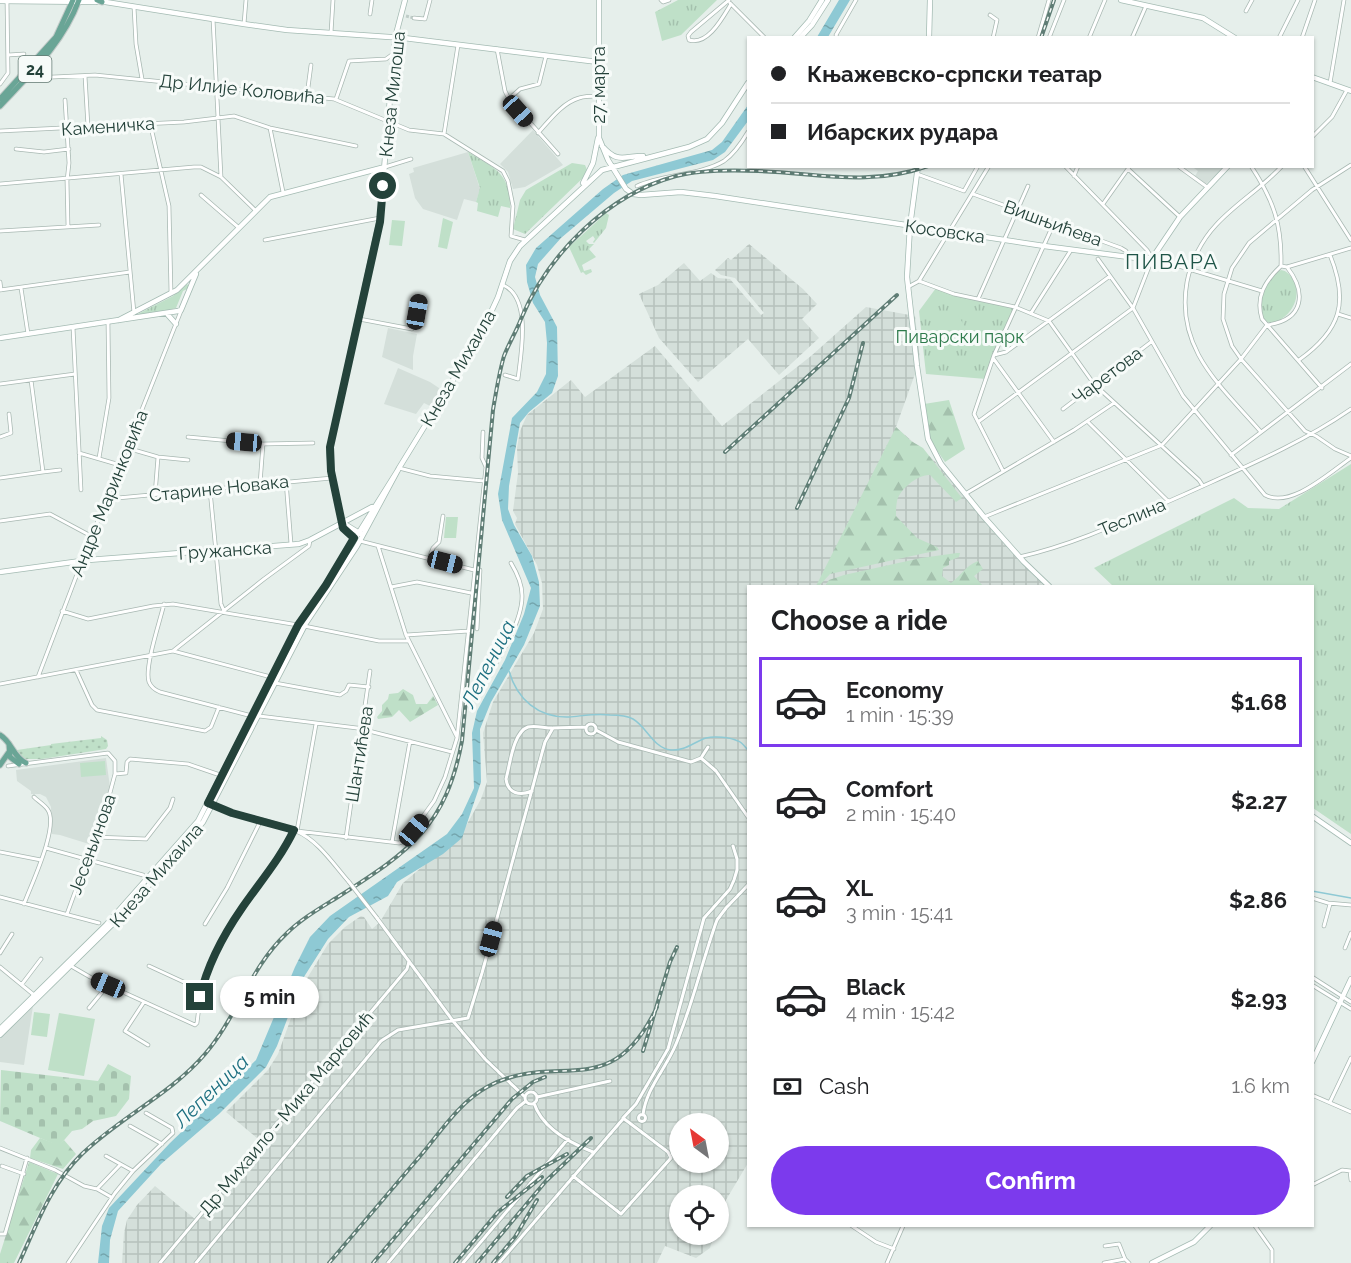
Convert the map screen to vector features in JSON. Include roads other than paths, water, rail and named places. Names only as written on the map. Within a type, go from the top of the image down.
[{"type":"main road","name":"24","points":[[0,99],[56,37],[76,0]]},
{"type":"main road","name":"24","points":[[0,106],[54,47],[70,22],[76,0]]},
{"type":"main road","points":[[0,735],[9,743],[16,763],[8,766]]},
{"type":"main road","points":[[11,752],[26,764]]},
{"type":"main road","points":[[0,766],[11,752]]},
{"type":"street","points":[[244,24],[246,0]]},
{"type":"street","points":[[331,33],[333,0]]},
{"type":"street","points":[[370,14],[372,0]]},
{"type":"street","name":"Кнеза Милоша","points":[[343,523],[332,478],[330,447],[380,218],[395,38],[404,15],[405,0]]},
{"type":"street","points":[[414,18],[425,19],[430,0]]},
{"type":"street","name":"27. марта","points":[[599,0],[600,141],[627,189]]},
{"type":"street","points":[[661,0],[663,2],[669,0]]},
{"type":"street","points":[[796,36],[809,21],[822,0]]},
{"type":"street","points":[[802,36],[828,0]]},
{"type":"street","points":[[837,36],[856,0]]},
{"type":"street","points":[[929,36],[930,0]]},
{"type":"street","points":[[1039,36],[1050,0]]},
{"type":"street","points":[[1050,36],[1064,0]]},
{"type":"street","points":[[1090,36],[1105,0]]},
{"type":"street","points":[[1121,0],[1203,18],[1232,36]]},
{"type":"street","points":[[1246,11],[1252,0]]},
{"type":"street","points":[[1280,36],[1298,0]]},
{"type":"street","points":[[1303,36],[1315,0]]},
{"type":"street","points":[[1330,83],[1344,0]]},
{"type":"street","points":[[0,1],[98,1],[244,24],[395,38],[598,62]]},
{"type":"street","points":[[0,84],[8,73],[7,1]]},
{"type":"street","points":[[730,1],[763,36]]},
{"type":"street","points":[[730,1],[720,22],[707,35],[697,41],[689,40],[688,36],[691,32],[730,1]]},
{"type":"street","points":[[1133,36],[1146,6]]},
{"type":"street","points":[[134,7],[136,44],[142,79]]},
{"type":"street","points":[[990,15],[996,18],[997,22],[994,36]]},
{"type":"street","points":[[213,19],[221,177]]},
{"type":"street","points":[[458,45],[444,134],[503,171],[508,181],[513,206],[510,231],[512,238],[525,240]]},
{"type":"street","points":[[497,49],[505,91],[509,99],[558,154]]},
{"type":"street","points":[[336,99],[349,61],[386,59],[394,53]]},
{"type":"street","points":[[8,55],[24,54]]},
{"type":"street","points":[[509,99],[520,89],[539,84],[546,56]]},
{"type":"street","points":[[307,95],[311,65]]},
{"type":"street","points":[[85,76],[88,127]]},
{"type":"street","name":"Др Илије Коловића","points":[[33,78],[85,76],[142,79],[307,95],[336,99],[409,130],[444,134]]},
{"type":"street","points":[[1314,78],[1349,90],[1332,117],[1314,135]]},
{"type":"street","points":[[600,141],[609,154],[619,159],[651,156],[697,144],[709,137],[722,123],[747,86]]},
{"type":"street","points":[[538,133],[559,111],[574,100],[580,97],[598,96]]},
{"type":"street","points":[[65,100],[69,149],[68,227]]},
{"type":"street","name":"Каменичка","points":[[0,131],[67,129],[234,116],[270,128],[356,146]]},
{"type":"street","points":[[150,123],[169,211],[171,294]]},
{"type":"street","points":[[270,128],[283,192]]},
{"type":"street","points":[[578,190],[593,163],[599,132]]},
{"type":"street","points":[[637,186],[653,179],[675,176],[722,162],[737,148],[747,133]]},
{"type":"street","points":[[16,149],[44,152],[69,149]]},
{"type":"street","name":"Кнеза Михаила","points":[[360,534],[476,344],[503,285],[510,261],[525,240],[597,172],[651,156]]},
{"type":"street","points":[[0,338],[108,322],[134,315],[171,294],[197,272],[270,197],[411,159]]},
{"type":"street","points":[[1098,260],[1133,308],[1173,382],[1241,468],[1265,495],[1280,499],[1298,493],[1351,457],[1305,431],[1241,359],[1230,341],[1223,319],[1223,301],[1227,282],[1243,250],[1317,187],[1351,165]]},
{"type":"street","points":[[0,184],[197,167],[221,177],[256,211]]},
{"type":"street","points":[[918,168],[907,268],[926,434],[938,460],[965,494],[1019,557],[1048,585]]},
{"type":"street","points":[[917,174],[964,191],[977,168]]},
{"type":"street","points":[[908,286],[919,281],[988,168]]},
{"type":"street","points":[[1067,168],[1147,250],[1152,258]]},
{"type":"street","points":[[1074,176],[1077,168]]},
{"type":"street","points":[[1103,205],[1129,168],[1180,217]]},
{"type":"street","points":[[1181,168],[1207,187]]},
{"type":"street","points":[[978,422],[1133,308],[1152,258],[1180,217],[1226,168]]},
{"type":"street","points":[[1252,168],[1263,185],[1278,220],[1281,234],[1281,266],[1270,276],[1262,291],[1260,313],[1267,325],[1322,388]]},
{"type":"street","points":[[1261,432],[1202,363],[1189,335],[1185,298],[1190,270],[1209,233],[1280,168]]},
{"type":"street","points":[[1305,168],[1351,240]]},
{"type":"street","points":[[121,174],[134,315]]},
{"type":"street","points":[[978,299],[1029,186]]},
{"type":"street","name":"Косовска","points":[[627,189],[637,195],[681,192],[715,196],[1126,258],[1152,258],[1262,291]]},
{"type":"street","name":"Вишњићева","points":[[973,194],[1125,249],[1126,258]]},
{"type":"street","points":[[201,195],[239,228]]},
{"type":"street","points":[[265,240],[380,218]]},
{"type":"street","points":[[1004,471],[974,414],[994,356],[1054,223]]},
{"type":"street","points":[[0,231],[99,225]]},
{"type":"street","points":[[1281,266],[1287,267],[1351,248]]},
{"type":"street","points":[[1031,313],[1071,250]]},
{"type":"street","points":[[1299,360],[1331,331],[1338,314],[1341,297],[1340,284],[1330,255]]},
{"type":"street","points":[[984,517],[1162,445],[1241,359],[1267,325],[1287,319],[1295,312],[1299,303],[1299,286],[1287,267]]},
{"type":"street","points":[[0,282],[1,290],[130,272]]},
{"type":"street","points":[[134,315],[166,314],[182,310],[197,272]]},
{"type":"street","points":[[994,356],[1006,352],[1110,276]]},
{"type":"street","points":[[919,281],[954,294],[1015,307],[1049,321],[1094,384],[1162,445],[1203,486]]},
{"type":"street","points":[[184,283],[190,282],[192,285]]},
{"type":"street","points":[[503,285],[513,291],[523,333],[518,379],[505,375]]},
{"type":"street","points":[[21,288],[28,334]]},
{"type":"street","points":[[359,319],[412,329],[419,297]]},
{"type":"street","name":"Андре Маринковића","points":[[38,677],[81,561],[182,310]]},
{"type":"street","points":[[166,314],[176,324]]},
{"type":"street","points":[[1338,314],[1351,318]]},
{"type":"street","points":[[99,458],[109,398],[108,322]]},
{"type":"street","points":[[73,327],[81,490]]},
{"type":"street","name":"Чаретова","points":[[1063,409],[1151,342]]},
{"type":"street","points":[[994,356],[1054,442]]},
{"type":"street","points":[[1231,454],[1322,388],[1351,364]]},
{"type":"street","points":[[0,384],[75,375]]},
{"type":"street","points":[[31,380],[43,472]]},
{"type":"street","points":[[965,494],[1088,422],[1113,403]]},
{"type":"street","name":"Теслина","points":[[1019,557],[1110,527],[1203,486],[1311,435],[1351,409]]},
{"type":"street","points":[[0,437],[11,433],[9,414]]},
{"type":"street","points":[[1088,422],[1168,501]]},
{"type":"street","points":[[1304,438],[1305,431]]},
{"type":"street","points":[[210,804],[295,830],[399,843],[404,842],[423,819],[448,769],[457,738],[486,465],[482,458],[483,432]]},
{"type":"street","points":[[188,437],[263,444],[313,443]]},
{"type":"street","points":[[260,485],[263,444]]},
{"type":"street","points":[[127,448],[158,458],[188,460]]},
{"type":"street","points":[[79,453],[120,465]]},
{"type":"street","points":[[155,495],[158,458]]},
{"type":"street","points":[[399,468],[430,476],[484,481]]},
{"type":"street","name":"Кнеза Михаила","points":[[0,1035],[131,906],[196,831],[301,626],[357,540],[374,506],[399,468]]},
{"type":"street","points":[[0,478],[60,470]]},
{"type":"street","name":"Старине Новака","points":[[107,499],[332,478]]},
{"type":"street","points":[[286,481],[291,545]]},
{"type":"street","points":[[210,490],[221,604],[224,611]]},
{"type":"street","name":"Гружанска","points":[[0,572],[81,561],[291,545],[310,540],[374,506]]},
{"type":"street","points":[[0,520],[50,514],[92,536]]},
{"type":"street","points":[[429,558],[433,548],[439,542],[443,516]]},
{"type":"street","points":[[343,523],[344,529],[357,540],[474,570]]},
{"type":"street","points":[[343,523],[360,534]]},
{"type":"street","points":[[0,684],[173,651],[309,546],[310,540]]},
{"type":"street","points":[[378,546],[406,635],[457,738]]},
{"type":"street","points":[[487,678],[509,638],[522,603],[521,585],[511,563]]},
{"type":"street","points":[[477,629],[480,570]]},
{"type":"street","points":[[390,587],[417,582],[471,593]]},
{"type":"street","points":[[62,611],[88,619],[164,604],[177,604],[379,640],[409,641]]},
{"type":"street","points":[[164,604],[150,657],[148,679],[156,690],[254,716],[363,729],[452,752]]},
{"type":"street","points":[[406,635],[470,631]]},
{"type":"street","points":[[173,651],[272,680],[340,695],[349,685],[369,687]]},
{"type":"street","points":[[76,669],[92,705],[97,710],[205,731],[211,727],[219,707]]},
{"type":"street","name":"Шантићева","points":[[346,838],[370,671]]},
{"type":"street","name":"Кнеза Михаила","points":[[0,1029],[128,903],[198,821],[210,804],[254,716]]},
{"type":"street","points":[[71,966],[194,1025],[197,1023],[201,990],[215,955],[236,918],[275,864],[295,830],[316,724]]},
{"type":"street","points":[[532,791],[521,795],[513,792],[507,785],[506,779],[516,739],[519,732],[526,728],[586,727],[592,724],[596,730],[618,742],[691,762],[701,758],[708,747]]},
{"type":"street","points":[[586,727],[586,732],[589,734],[596,730]]},
{"type":"street","points":[[196,1263],[381,1041],[398,1030],[468,1018],[545,742],[554,728]]},
{"type":"street","points":[[392,842],[410,741]]},
{"type":"street","points":[[16,763],[26,764],[108,753],[115,760],[115,774],[126,773],[127,762],[130,759],[188,764],[222,776]]},
{"type":"street","points":[[701,758],[716,771],[747,816]]},
{"type":"street","points":[[0,766],[8,766]]},
{"type":"street","name":"Јесењинова","points":[[67,914],[115,774]]},
{"type":"street","points":[[24,904],[46,848],[49,834],[50,812],[34,797]]},
{"type":"street","points":[[95,837],[146,839],[170,808],[173,799]]},
{"type":"street","points":[[1314,817],[1351,843]]},
{"type":"street","points":[[205,924],[227,888],[261,820]]},
{"type":"street","points":[[295,830],[321,850],[349,882],[453,1021],[485,1059],[529,1104],[534,1103]]},
{"type":"street","points":[[306,837],[308,831]]},
{"type":"street","points":[[499,1263],[592,1152],[636,1104],[668,1049],[704,918],[730,889],[734,880],[737,859],[733,846]]},
{"type":"street","points":[[46,848],[143,875]]},
{"type":"street","points":[[0,852],[41,860]]},
{"type":"street","points":[[643,1115],[644,1102],[676,1045],[717,920],[747,886]]},
{"type":"street","points":[[0,897],[99,923]]},
{"type":"street","points":[[1314,899],[1351,905]]},
{"type":"street","points":[[1324,926],[1330,903]]},
{"type":"street","points":[[1345,948],[1351,933]]},
{"type":"street","points":[[0,953],[12,934]]},
{"type":"street","points":[[22,984],[41,959]]},
{"type":"street","name":"Др Михаило - Мика Марковић","points":[[160,1263],[408,969],[409,961]]},
{"type":"street","points":[[149,966],[201,990]]},
{"type":"street","points":[[0,967],[34,995]]},
{"type":"street","points":[[1314,979],[1342,999],[1351,1009]]},
{"type":"street","points":[[1314,1058],[1351,979]]},
{"type":"street","points":[[89,1008],[108,985]]},
{"type":"street","points":[[1314,986],[1351,1002]]},
{"type":"street","points":[[144,1002],[125,1031],[148,1045]]},
{"type":"street","points":[[1330,1102],[1351,1058]]},
{"type":"street","points":[[537,1097],[610,1081]]},
{"type":"street","points":[[388,1263],[518,1108],[526,1094],[531,1091],[537,1097]]},
{"type":"street","points":[[1314,1096],[1351,1112]]},
{"type":"street","points":[[534,1103],[537,1097]]},
{"type":"street","points":[[534,1103],[544,1122],[592,1152]]},
{"type":"street","points":[[68,1263],[111,1197],[133,1171],[173,1133],[173,1130],[146,1113]]},
{"type":"street","points":[[573,1176],[621,1214],[668,1162],[671,1158],[668,1152],[623,1118]]},
{"type":"street","points":[[130,1126],[162,1144]]},
{"type":"street","points":[[463,1263],[568,1139]]},
{"type":"street","points":[[0,1148],[55,1170],[84,1186],[97,1189],[111,1197]]},
{"type":"street","points":[[106,1156],[133,1171]]},
{"type":"street","points":[[0,1234],[5,1233],[27,1158]]},
{"type":"street","points":[[97,1189],[120,1165]]},
{"type":"street","points":[[2,1166],[24,1174]]},
{"type":"street","points":[[1314,1184],[1342,1170],[1350,1171],[1351,1180]]},
{"type":"street","points":[[854,1227],[876,1242],[894,1249]]},
{"type":"street","points":[[887,1263],[903,1227]]},
{"type":"street","points":[[1152,1263],[1194,1242],[1209,1227]]},
{"type":"street","points":[[1256,1227],[1272,1250],[1272,1263]]},
{"type":"street","points":[[1105,1246],[1119,1244],[1129,1263]]},
{"type":"street","points":[[1104,1263],[1125,1259]]},
{"type":"water","points":[[839,0],[850,0],[829,36],[818,36]]},
{"type":"water","points":[[747,106],[747,122],[725,152],[713,160],[632,181],[614,193],[561,238],[538,264],[535,277],[540,295],[557,327],[558,376],[552,393],[529,412],[520,423],[509,486],[508,509],[514,525],[532,556],[539,582],[540,606],[524,645],[491,702],[480,729],[481,782],[462,838],[443,854],[397,882],[388,896],[349,917],[328,939],[302,980],[277,1046],[266,1067],[219,1114],[161,1164],[118,1211],[110,1240],[109,1263],[98,1263],[102,1226],[109,1208],[170,1143],[256,1060],[310,937],[330,916],[447,834],[462,814],[474,788],[472,733],[477,711],[505,660],[524,614],[531,588],[502,520],[498,494],[512,418],[537,392],[546,374],[545,322],[533,303],[527,282],[526,265],[536,248],[603,189],[623,175],[712,150],[722,142]]},
{"type":"waterway","points":[[509,671],[523,698],[530,705],[548,714],[569,717],[600,714],[627,717],[638,723],[659,745],[671,750],[685,748],[706,738],[718,737],[742,743],[747,749]]},
{"type":"waterway","points":[[1314,891],[1351,898]]},
{"type":"tunnel","points":[[406,16],[414,18]]},
{"type":"railway","points":[[1042,36],[1054,0]]},
{"type":"railway","points":[[19,1263],[53,1191],[71,1166],[112,1128],[192,1068],[216,1040],[273,947],[305,918],[387,864],[405,849],[435,815],[446,795],[462,741],[493,410],[499,376],[506,351],[533,295],[564,250],[604,212],[626,197],[676,176],[738,171],[864,177],[885,176],[921,168]]},
{"type":"railway","points":[[725,452],[897,295]]},
{"type":"railway","points":[[797,508],[849,398],[863,343]]},
{"type":"railway","points":[[643,1051],[670,962],[677,947]]},
{"type":"railway","points":[[329,1263],[451,1118],[477,1093],[512,1077],[536,1072],[581,1070],[601,1066],[620,1056],[639,1037],[657,1007]]},
{"type":"railway","points":[[373,1263],[512,1099],[533,1082],[545,1077]]},
{"type":"railway","points":[[477,1263],[546,1181],[591,1138]]},
{"type":"railway","points":[[507,1197],[527,1176],[567,1154]]},
{"type":"railway","points":[[455,1263],[498,1212],[542,1177]]},
{"type":"railway","points":[[493,1263],[515,1237],[537,1200]]},
{"type":"district","name":"ПИВАРА","points":[[1172,261]]},
{"type":"park label","name":"Пиварски парк","points":[[960,336]]},
{"type":"water label","name":"Лепеница","points":[[488,664]]},
{"type":"water label","name":"Лепеница","points":[[211,1091]]}]
